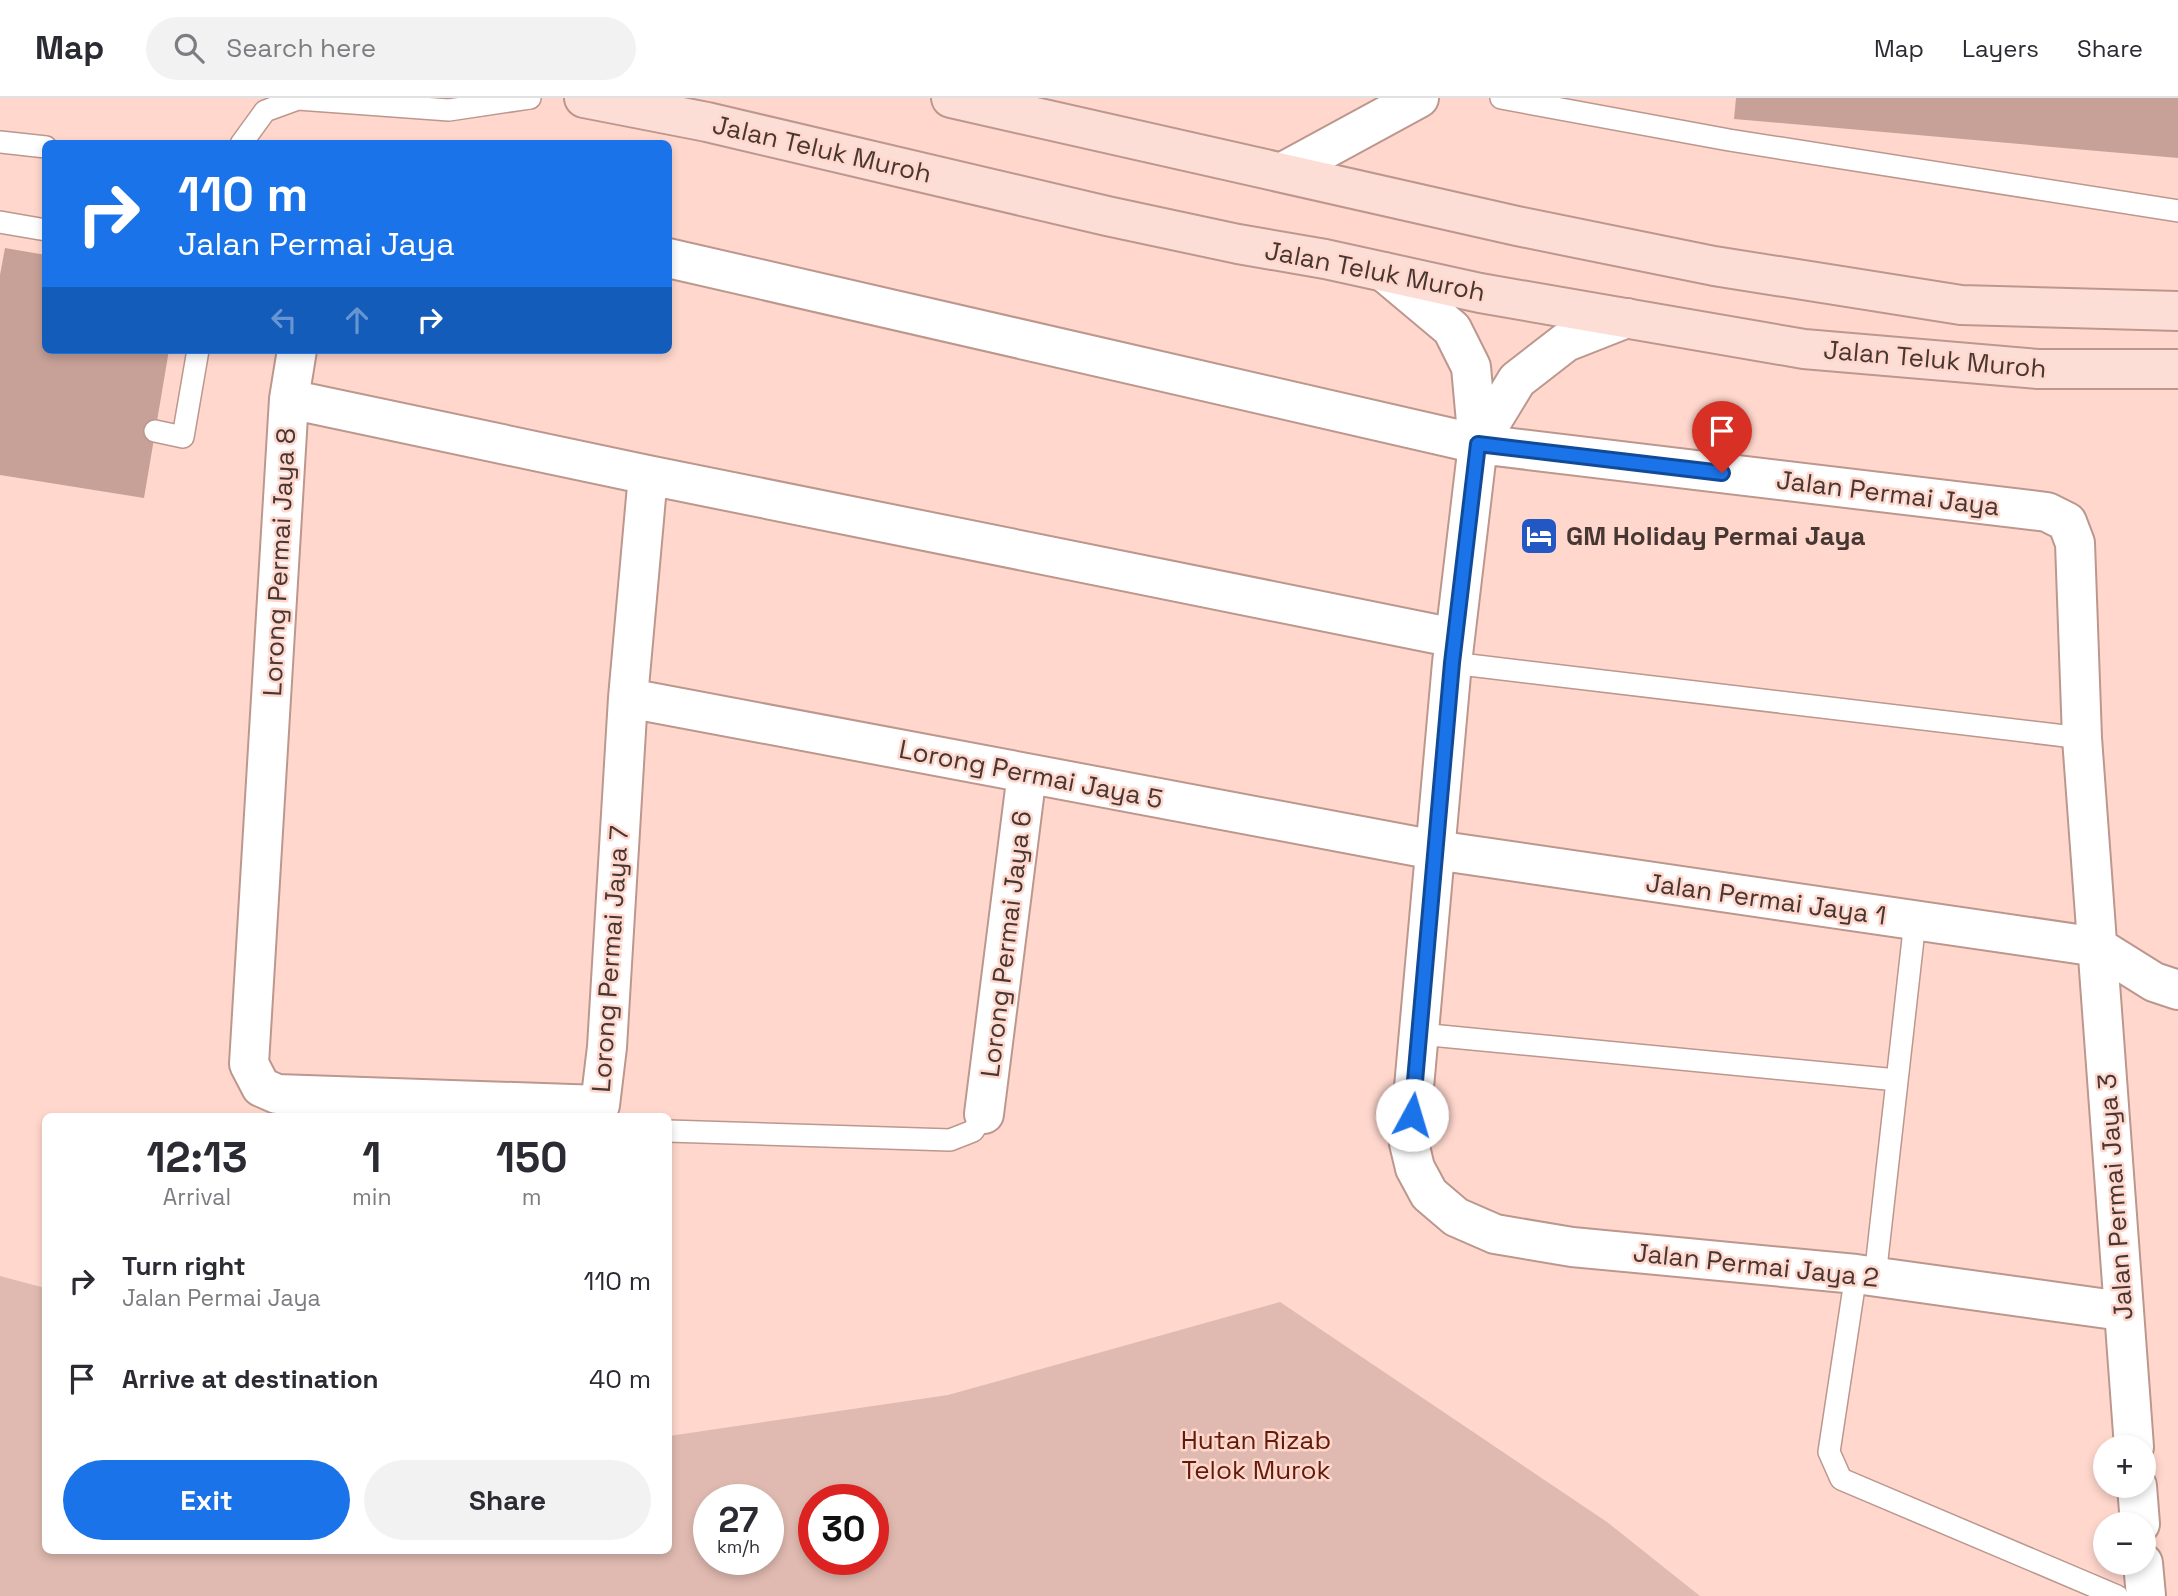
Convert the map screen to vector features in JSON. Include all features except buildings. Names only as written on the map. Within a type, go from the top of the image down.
[{"type":"main road","name":"Jalan Teluk Muroh","points":[[584,98],[707,122],[1107,216],[1480,293],[1804,349],[2038,369],[2178,369]]},
{"type":"main road","points":[[951,98],[1517,226],[1714,266],[1961,305],[2178,311]]},
{"type":"street","points":[[1283,172],[1419,98]]},
{"type":"street","name":"Jalan Permai Jaya","points":[[672,259],[1478,444],[2047,512]]},
{"type":"street","points":[[1384,272],[1452,329],[1471,367],[1478,444],[1453,651],[1420,1034]]},
{"type":"street","points":[[1478,444],[1517,380],[1566,342],[1627,318]]},
{"type":"street","points":[[289,399],[296,354]]},
{"type":"street","name":"Lorong Permai Jaya 8","points":[[261,1087],[249,1065],[289,399],[1453,651]]},
{"type":"street","name":"Lorong Permai Jaya 7","points":[[261,1087],[277,1094],[606,1111],[607,1047],[628,698],[648,475]]},
{"type":"street","name":"Jalan Permai Jaya 3","points":[[2047,512],[2067,522],[2075,543],[2082,738],[2133,1435]]},
{"type":"street","name":"Lorong Permai Jaya 5","points":[[628,698],[1435,850]]},
{"type":"street","name":"Lorong Permai Jaya 6","points":[[984,1114],[1027,773]]},
{"type":"street","name":"Jalan Permai Jaya 1","points":[[1435,850],[2098,947]]},
{"type":"street","points":[[2098,947],[2154,982],[2178,990]]},
{"type":"street","name":"Jalan Permai Jaya 2","points":[[1420,1034],[1409,1143],[1415,1168],[1429,1194],[1457,1217],[1495,1234],[1572,1247],[1865,1276],[2122,1311]]},
{"type":"street","points":[[2144,1575],[2146,1596]]},
{"type":"lane","points":[[244,140],[265,111],[298,99],[449,110],[530,98]]},
{"type":"lane","points":[[1501,98],[1729,140],[2178,211]]},
{"type":"lane","points":[[0,142],[42,147]]},
{"type":"lane","points":[[0,222],[42,229]]},
{"type":"lane","points":[[155,431],[183,437],[197,354]]},
{"type":"lane","points":[[1453,651],[2082,738]]},
{"type":"lane","points":[[1915,921],[1897,1080],[1865,1276],[1829,1452],[1841,1479],[2117,1596]]},
{"type":"lane","points":[[1420,1034],[1897,1080]]},
{"type":"lane","points":[[672,1131],[950,1140],[974,1131],[984,1114]]},
{"type":"green space","name":"Hutan Rizab Telok Murok","points":[[0,1276],[42,1287],[42,1554],[672,1554],[672,1436],[948,1395],[1280,1302],[1607,1522],[1700,1596],[0,1596]]},
{"type":"place","name":"GM Holiday Permai Jaya","points":[[1539,536]]},
{"type":"route","points":[[1412,1115],[1452,663],[1478,444],[1722,473]]}]
